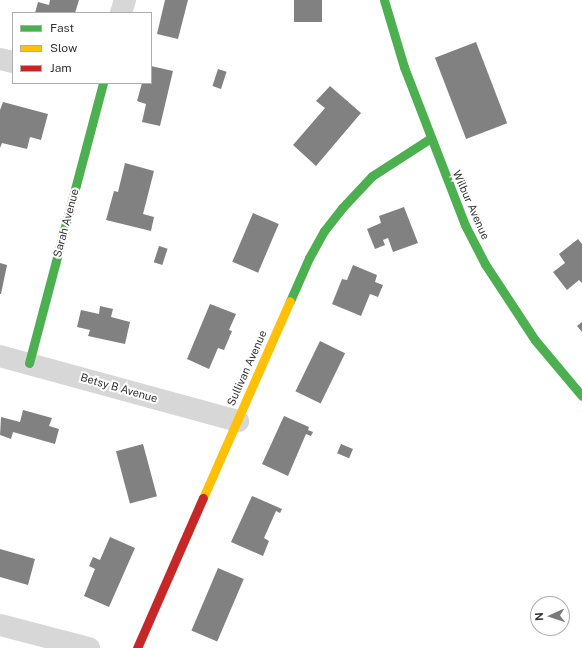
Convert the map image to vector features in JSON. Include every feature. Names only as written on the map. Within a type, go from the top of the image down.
[{"type":"street","points":[[121,12],[125,0]]},
{"type":"street","name":"Wilbur Avenue","points":[[384,0],[404,67],[465,224],[485,264],[535,340],[582,396]]},
{"type":"street","points":[[0,59],[12,62]]},
{"type":"street","name":"Sarah Avenue","points":[[29,363],[99,84]]},
{"type":"street","name":"Sullivan Avenue","points":[[137,648],[309,258],[324,231],[342,208],[372,176],[431,138]]},
{"type":"street","name":"Betsy B Avenue","points":[[0,356],[238,421]]},
{"type":"street","points":[[0,625],[89,648]]},
{"type":"building","points":[[50,0],[79,0],[75,12],[35,12],[38,2],[49,5]]},
{"type":"building","points":[[165,0],[188,0],[178,39],[157,34]]},
{"type":"building","points":[[294,0],[322,0],[322,22],[294,22]]},
{"type":"building","points":[[476,42],[507,123],[466,139],[435,58]]},
{"type":"building","points":[[152,66],[173,71],[160,126],[142,122],[146,104],[137,101],[142,84],[152,84]]},
{"type":"building","points":[[218,69],[227,72],[221,89],[212,86]]},
{"type":"building","points":[[330,86],[361,113],[316,166],[293,145],[325,108],[316,101]]},
{"type":"building","points":[[3,102],[48,114],[41,140],[30,137],[27,149],[2,143],[0,148],[0,110]]},
{"type":"building","points":[[125,163],[154,171],[143,214],[154,217],[151,231],[106,220],[114,191],[118,192]]},
{"type":"building","points":[[404,207],[418,243],[393,252],[388,238],[383,240],[385,245],[375,249],[367,229],[381,223],[379,216]]},
{"type":"building","points":[[253,213],[279,224],[258,273],[232,262]]},
{"type":"building","points":[[578,239],[582,244],[582,283],[579,280],[567,290],[553,272],[565,263],[559,254]]},
{"type":"building","points":[[159,246],[168,249],[162,265],[154,262]]},
{"type":"building","points":[[0,263],[7,265],[1,294],[0,294]]},
{"type":"building","points":[[353,265],[377,275],[375,282],[383,285],[378,297],[370,294],[361,316],[332,304],[342,279],[347,280]]},
{"type":"building","points":[[210,304],[236,314],[229,330],[232,331],[224,350],[218,348],[209,369],[187,359]]},
{"type":"building","points":[[100,306],[113,309],[111,317],[130,322],[125,344],[88,336],[90,330],[77,327],[81,310],[99,314]]},
{"type":"building","points":[[582,322],[582,332],[577,326]]},
{"type":"building","points":[[320,341],[345,353],[321,404],[295,391]]},
{"type":"building","points":[[23,410],[52,418],[49,426],[59,429],[55,444],[13,432],[11,439],[0,435],[1,417],[20,422]]},
{"type":"building","points":[[284,416],[309,427],[308,430],[313,432],[311,436],[306,434],[288,476],[262,464]]},
{"type":"building","points":[[143,444],[157,496],[130,503],[116,451]]},
{"type":"building","points":[[341,444],[353,449],[349,458],[337,453]]},
{"type":"building","points":[[252,496],[282,509],[280,513],[276,511],[264,538],[269,541],[263,556],[231,542]]},
{"type":"building","points":[[110,537],[135,548],[109,607],[84,596],[95,569],[89,566],[93,557],[100,560]]},
{"type":"building","points":[[0,549],[35,559],[28,585],[0,577]]},
{"type":"building","points":[[218,568],[244,579],[217,642],[191,631]]},
{"type":"traffic: fast","points":[[384,0],[404,67],[465,225],[485,264],[535,340],[582,396]]},
{"type":"traffic: fast","points":[[29,363],[103,84]]},
{"type":"traffic: fast","points":[[290,301],[309,258],[324,231],[342,208],[372,176],[431,138]]},
{"type":"traffic: slow","points":[[203,498],[290,301]]},
{"type":"traffic: jam","points":[[137,648],[203,498]]}]
